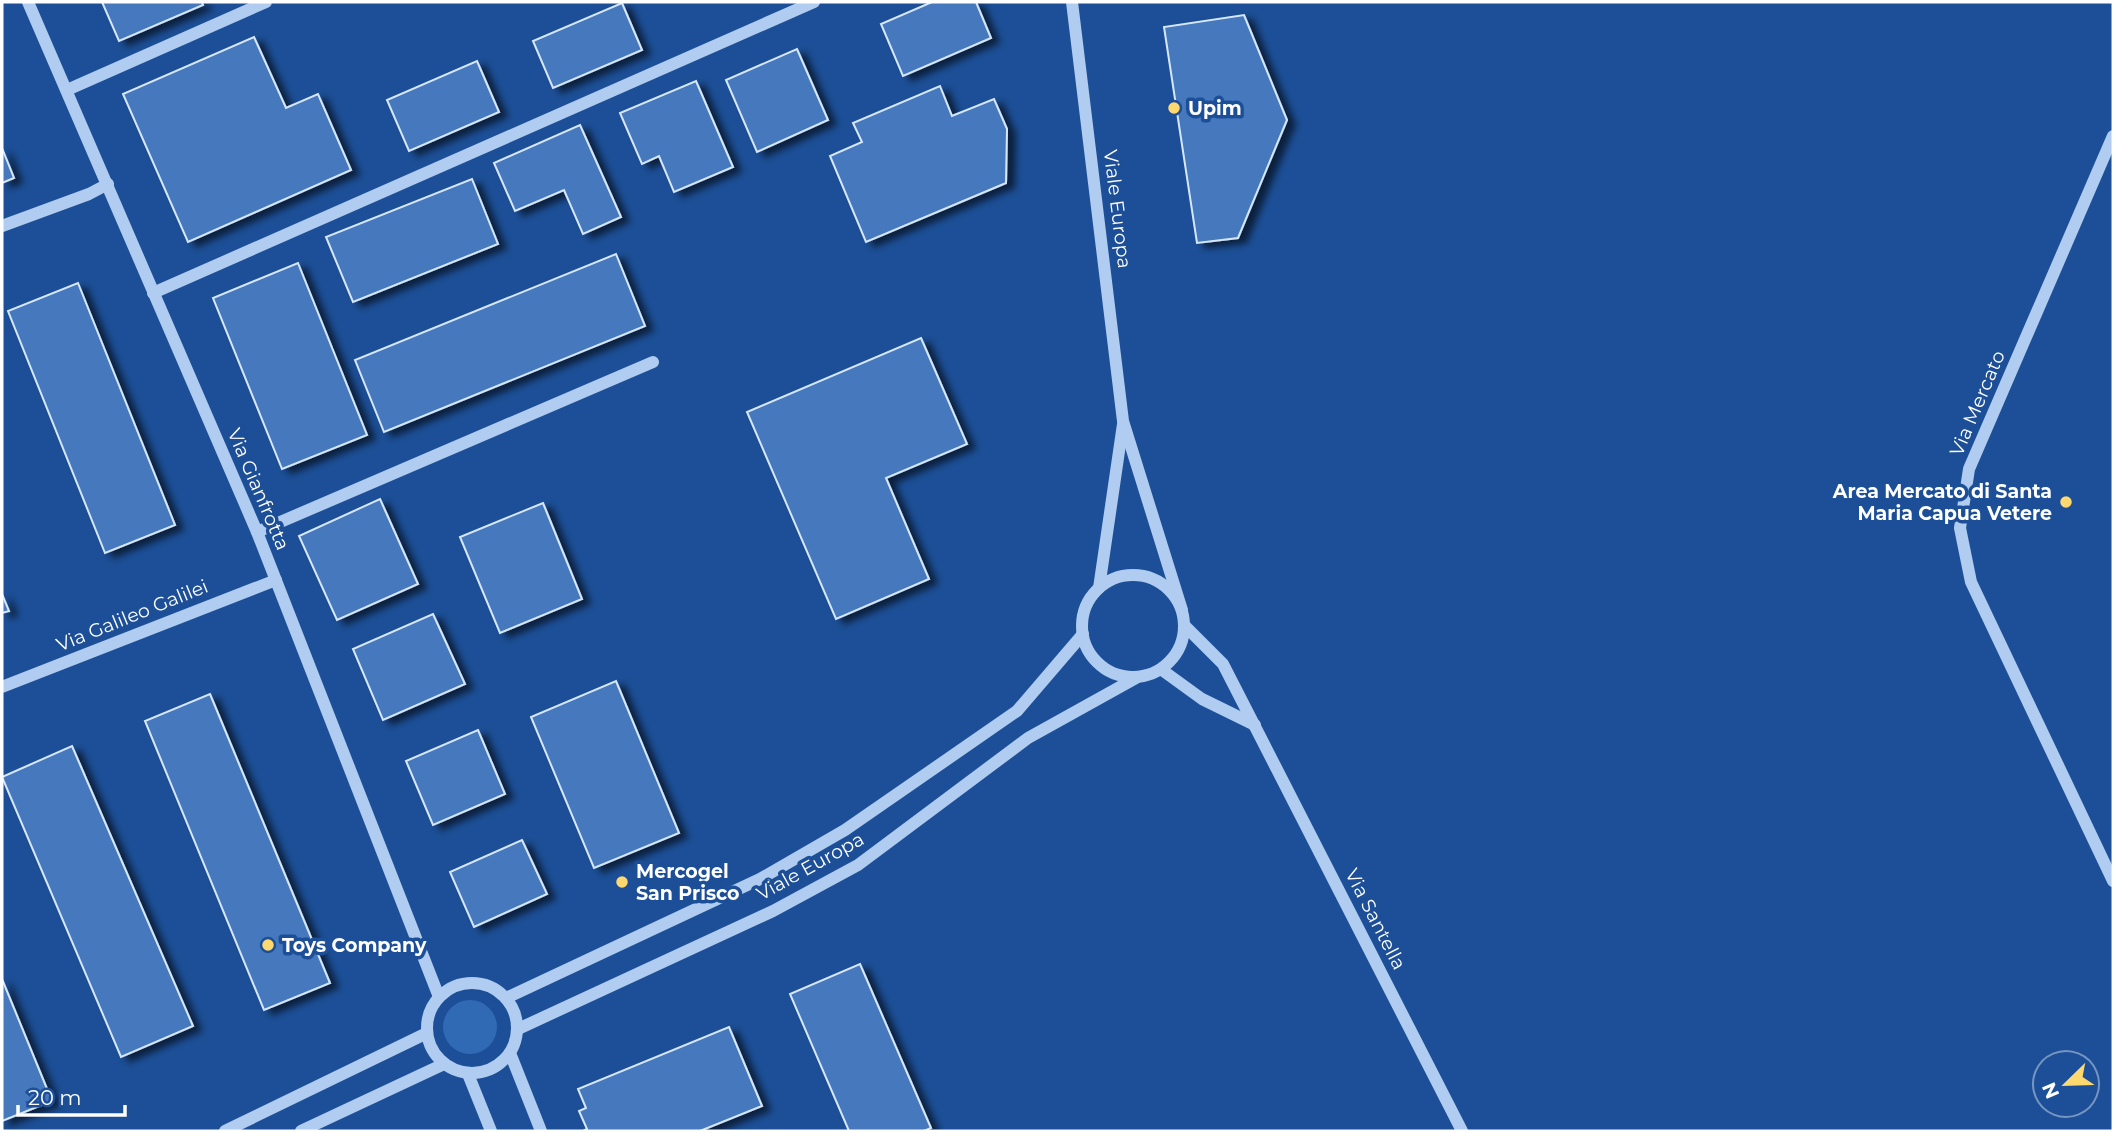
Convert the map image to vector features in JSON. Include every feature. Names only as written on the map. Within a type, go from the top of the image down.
[{"type":"street","name":"Via Gianfrotta","points":[[28,2],[257,532],[439,997]]},
{"type":"street","points":[[67,89],[267,2]]},
{"type":"street","points":[[153,293],[814,2]]},
{"type":"street","name":"Viale Europa","points":[[1072,2],[1123,421],[1182,610]]},
{"type":"street","name":"Via Mercato","points":[[2113,136],[1969,469],[1960,528],[1971,582],[2113,881]]},
{"type":"street","points":[[2,226],[89,194],[108,184]]},
{"type":"street","points":[[257,532],[653,362]]},
{"type":"street","name":"Viale Europa","points":[[1099,588],[1123,421]]},
{"type":"street","points":[[1130,574],[1146,576],[1162,583],[1174,595],[1182,610],[1185,626],[1182,643],[1174,658],[1162,670],[1149,676],[1121,677],[1095,661],[1087,648],[1082,617],[1088,601],[1099,588],[1113,579],[1130,574]]},
{"type":"street","name":"Via Galileo Galilei","points":[[2,687],[276,580]]},
{"type":"street","name":"Via Santella","points":[[1185,626],[1223,664],[1462,1131]]},
{"type":"street","name":"Viale Europa","points":[[506,998],[760,879],[845,830],[1017,711],[1083,634]]},
{"type":"street","points":[[1162,670],[1202,699],[1255,725]]},
{"type":"street","name":"Viale Europa","points":[[518,1029],[773,911],[858,865],[1028,738],[1136,678]]},
{"type":"street","points":[[473,982],[485,984],[506,998],[516,1018],[518,1029],[510,1053],[502,1062],[480,1073],[468,1073],[455,1071],[436,1056],[427,1033],[432,1008],[439,997],[449,989],[473,982]]},
{"type":"street","points":[[225,1131],[427,1033]]},
{"type":"street","points":[[510,1053],[541,1131]]},
{"type":"street","points":[[301,1131],[444,1064]]},
{"type":"street","points":[[468,1073],[491,1131]]},
{"type":"shaded area","points":[[470,1000],[489,1008],[497,1027],[489,1046],[470,1054],[451,1046],[443,1027],[451,1008]]},
{"type":"building","points":[[102,2],[202,2],[203,5],[119,41]]},
{"type":"building","points":[[932,2],[976,2],[991,38],[903,76],[881,24]]},
{"type":"building","points":[[622,3],[642,50],[553,88],[533,41]]},
{"type":"building","points":[[1244,15],[1287,120],[1238,238],[1197,243],[1164,27]]},
{"type":"building","points":[[254,37],[286,108],[318,94],[351,170],[188,242],[123,94]]},
{"type":"building","points":[[797,49],[828,120],[757,152],[726,80]]},
{"type":"building","points":[[477,61],[499,112],[409,151],[387,100]]},
{"type":"building","points":[[696,81],[733,167],[674,192],[659,156],[642,164],[620,113]]},
{"type":"building","points":[[940,86],[952,116],[994,99],[1007,129],[1006,183],[866,242],[830,156],[862,142],[853,123]]},
{"type":"building","points":[[580,125],[621,217],[583,234],[564,190],[515,211],[494,163]]},
{"type":"building","points":[[2,148],[14,178],[2,183]]},
{"type":"building","points":[[472,179],[498,244],[353,302],[326,237]]},
{"type":"building","points":[[616,254],[645,326],[384,432],[355,360]]},
{"type":"building","points":[[298,263],[367,435],[282,469],[213,298]]},
{"type":"building","points":[[78,283],[175,525],[105,553],[8,311]]},
{"type":"building","points":[[921,338],[967,444],[886,478],[929,579],[836,619],[747,412]]},
{"type":"building","points":[[380,499],[418,584],[337,620],[299,536]]},
{"type":"building","points":[[543,503],[582,599],[500,633],[460,537]]},
{"type":"building","points":[[2,594],[9,611],[2,613]]},
{"type":"building","points":[[433,614],[465,684],[383,720],[353,649]]},
{"type":"building","points":[[616,681],[679,833],[594,868],[531,717]]},
{"type":"building","points":[[210,694],[330,983],[264,1010],[145,721]]},
{"type":"building","points":[[478,730],[505,794],[433,825],[406,761]]},
{"type":"building","points":[[72,746],[193,1026],[121,1057],[2,777]]},
{"type":"building","points":[[522,840],[547,894],[474,927],[450,872]]},
{"type":"building","points":[[860,964],[931,1128],[924,1131],[849,1131],[790,994]]},
{"type":"building","points":[[2,979],[52,1101],[2,1121]]},
{"type":"building","points":[[729,1027],[762,1106],[700,1131],[583,1131],[587,1129],[579,1111],[586,1108],[578,1089]]},
{"type":"place","name":"Upim","points":[[1174,108]]},
{"type":"place","name":"Area Mercato di Santa Maria Capua Vetere","points":[[2066,502]]},
{"type":"place","name":"Mercogel San Prisco","points":[[622,882]]},
{"type":"place","name":"Toys Company","points":[[268,945]]}]
